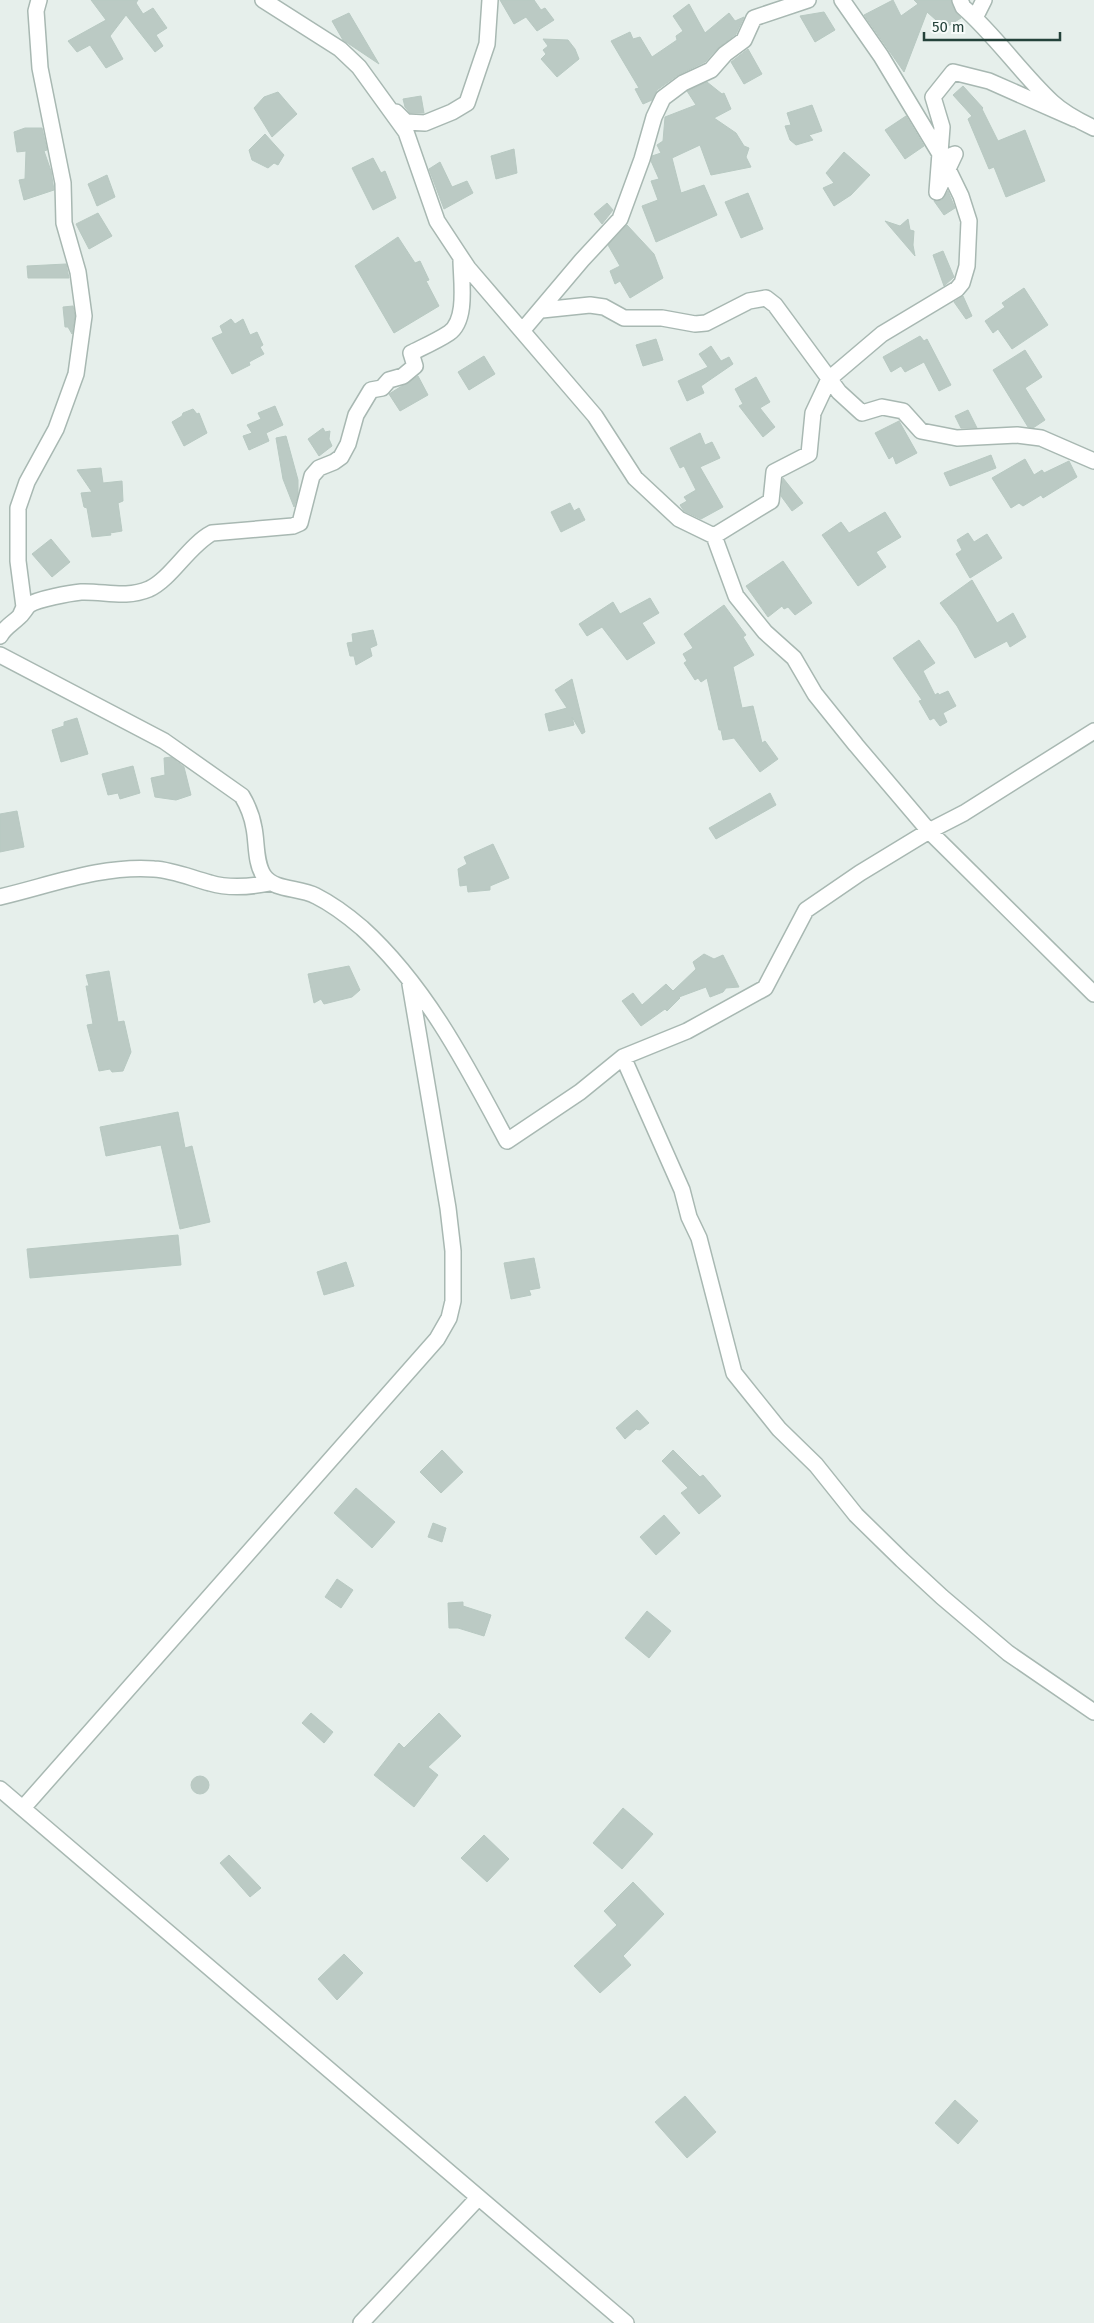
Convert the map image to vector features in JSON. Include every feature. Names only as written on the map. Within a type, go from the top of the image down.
[{"type":"street","points":[[19,617],[24,607],[18,561],[18,508],[27,482],[56,429],[74,382],[84,316],[78,272],[64,223],[63,183],[60,160],[54,141],[40,68],[36,11],[39,0]]},
{"type":"street","points":[[263,0],[348,56],[359,67],[406,132],[437,220],[461,259],[595,416],[634,478],[679,519],[714,536],[736,596],[765,632],[794,658],[816,694],[856,745],[928,831],[1094,994]]},
{"type":"street","points":[[390,108],[406,122],[425,122],[452,112],[467,103],[487,44],[490,0]]},
{"type":"street","points":[[522,331],[542,310],[582,260],[620,219],[642,159],[654,117],[663,98],[683,83],[710,70],[725,54],[744,40],[754,18],[808,0]]},
{"type":"street","points":[[714,536],[771,501],[774,472],[809,454],[813,413],[829,379],[852,357],[882,334],[957,289],[962,282],[967,266],[969,221],[961,196],[943,158],[881,56],[842,0]]},
{"type":"street","points":[[960,0],[963,7],[1053,102],[1076,119]]},
{"type":"street","points":[[975,18],[984,0]]},
{"type":"street","points":[[943,158],[955,154],[937,192],[942,126],[933,97],[953,72],[989,81],[1094,128]]},
{"type":"street","points":[[0,636],[4,628],[19,617],[30,604],[81,592],[109,595],[135,593],[151,588],[166,576],[203,538],[212,533],[293,526],[300,523],[303,517],[308,485],[312,476],[319,468],[334,462],[340,457],[348,444],[356,415],[371,390],[382,388],[389,380],[403,376],[415,366],[411,353],[450,332],[458,323],[462,312],[461,259]]},
{"type":"street","points":[[542,310],[590,305],[604,307],[624,318],[662,318],[694,324],[706,322],[749,301],[766,298],[775,305],[839,392],[862,413],[882,407],[903,411],[921,432],[957,438],[1017,435],[1041,438],[1094,462]]},
{"type":"street","points":[[0,655],[164,741],[242,796],[248,807],[254,829],[262,874],[270,883]]},
{"type":"street","points":[[0,896],[120,868],[156,869],[212,884],[246,888],[270,883],[306,892],[336,908],[362,928],[410,980],[477,1084],[507,1141],[580,1092],[623,1057],[687,1031],[765,988],[806,910],[860,873],[928,831],[964,814],[1094,731]]},
{"type":"street","points":[[23,1808],[430,1347],[448,1318],[453,1301],[452,1242],[410,980]]},
{"type":"street","points":[[623,1057],[682,1190],[689,1217],[699,1238],[734,1373],[779,1429],[816,1465],[856,1515],[909,1567],[1008,1653],[1094,1712]]},
{"type":"street","points":[[0,1788],[626,2323]]},
{"type":"street","points":[[361,2323],[478,2198]]},
{"type":"building","points":[[91,0],[138,0],[136,3],[143,14],[153,8],[167,28],[156,35],[163,46],[155,52],[126,15],[110,36],[123,59],[106,68],[90,45],[77,52],[68,41],[106,20]]},
{"type":"building","points":[[500,0],[534,0],[541,10],[545,8],[554,20],[537,31],[526,17],[514,24]]},
{"type":"building","points":[[893,0],[901,16],[918,4],[914,0],[951,0],[955,11],[961,18],[945,28],[927,12],[904,72],[864,15]]},
{"type":"building","points":[[689,4],[705,33],[729,13],[735,21],[744,17],[736,34],[718,48],[705,62],[678,75],[657,90],[652,100],[643,104],[635,89],[639,88],[611,41],[630,32],[633,39],[640,37],[652,57],[677,40],[676,36],[683,31],[673,16]]},
{"type":"building","points":[[824,12],[835,30],[815,42],[800,16]]},
{"type":"building","points":[[349,13],[379,64],[343,40],[332,21]]},
{"type":"building","points":[[543,39],[568,40],[575,49],[579,59],[557,77],[541,59],[546,54],[543,50],[548,46]]},
{"type":"building","points":[[748,49],[762,74],[744,84],[731,62]]},
{"type":"building","points":[[707,82],[722,94],[724,93],[731,109],[714,118],[736,133],[744,146],[749,148],[746,157],[751,167],[711,175],[700,145],[672,158],[681,193],[704,185],[717,215],[656,242],[642,206],[658,200],[651,181],[659,179],[651,161],[652,156],[661,153],[657,145],[663,141],[665,117],[696,105],[687,91]]},
{"type":"building","points":[[963,86],[983,108],[998,141],[1025,130],[1045,181],[1006,197],[994,167],[989,169],[968,119],[972,116],[953,95]]},
{"type":"building","points":[[278,92],[297,114],[272,137],[254,108],[264,97]]},
{"type":"building","points":[[421,96],[424,113],[410,113],[405,107],[403,99]]},
{"type":"building","points":[[812,105],[822,131],[809,135],[813,140],[796,145],[790,140],[785,126],[791,125],[787,113]]},
{"type":"building","points":[[906,116],[924,146],[905,159],[885,130]]},
{"type":"building","points":[[25,128],[42,128],[47,150],[44,151],[51,171],[54,190],[24,200],[19,180],[25,179],[26,151],[17,152],[14,132]]},
{"type":"building","points":[[265,134],[284,155],[278,165],[274,163],[268,168],[252,160],[249,150]]},
{"type":"building","points":[[514,149],[517,173],[496,179],[491,156]]},
{"type":"building","points":[[844,152],[870,175],[851,195],[834,206],[823,188],[834,183],[826,173]]},
{"type":"building","points":[[373,158],[381,173],[385,171],[396,198],[373,210],[352,168]]},
{"type":"building","points":[[440,162],[452,187],[467,181],[473,193],[444,209],[429,169]]},
{"type":"building","points":[[107,175],[115,197],[97,206],[88,184]]},
{"type":"building","points":[[948,191],[955,208],[944,215],[934,201],[942,200]]},
{"type":"building","points":[[748,193],[763,229],[741,238],[725,202]]},
{"type":"building","points":[[607,203],[613,210],[602,224],[594,214]]},
{"type":"building","points":[[98,213],[112,236],[89,249],[76,224]]},
{"type":"building","points":[[908,219],[910,230],[914,231],[913,245],[915,256],[885,221],[900,226]]},
{"type":"building","points":[[627,225],[654,254],[663,278],[630,298],[620,281],[615,284],[610,271],[620,266],[608,245]]},
{"type":"building","points":[[398,237],[415,263],[420,261],[429,280],[426,281],[439,306],[394,333],[355,266]]},
{"type":"building","points":[[943,251],[954,277],[944,286],[933,255]]},
{"type":"building","points":[[66,264],[69,278],[28,278],[27,266]]},
{"type":"building","points":[[1024,288],[1048,325],[1012,349],[998,329],[993,333],[985,321],[1005,307],[1002,303]]},
{"type":"building","points":[[963,296],[972,316],[966,319],[954,302]]},
{"type":"building","points":[[73,306],[75,316],[72,334],[68,327],[65,327],[63,307]]},
{"type":"building","points":[[231,319],[235,324],[243,319],[250,335],[257,332],[263,345],[260,347],[264,354],[249,362],[250,365],[232,374],[212,338],[223,333],[220,326]]},
{"type":"building","points":[[920,336],[924,341],[927,339],[951,385],[939,391],[924,362],[905,372],[901,366],[891,372],[883,357]]},
{"type":"building","points":[[656,339],[663,360],[643,366],[636,345]]},
{"type":"building","points":[[711,346],[721,361],[729,357],[733,364],[701,386],[704,393],[687,401],[678,381],[708,367],[699,354]]},
{"type":"building","points":[[1025,350],[1042,377],[1025,388],[1045,420],[1033,428],[1028,427],[993,370]]},
{"type":"building","points":[[484,356],[495,374],[469,390],[458,372]]},
{"type":"building","points":[[418,376],[428,395],[400,411],[389,394]]},
{"type":"building","points":[[756,377],[770,402],[760,408],[775,427],[763,437],[739,406],[743,404],[735,389]]},
{"type":"building","points":[[275,406],[283,425],[266,433],[269,441],[249,450],[243,436],[252,433],[247,425],[261,419],[258,413]]},
{"type":"building","points":[[193,409],[197,414],[199,413],[207,433],[184,446],[172,422],[182,416],[183,413]]},
{"type":"building","points":[[968,410],[977,428],[961,428],[955,416]]},
{"type":"building","points":[[899,421],[917,453],[896,464],[893,456],[889,459],[875,433]]},
{"type":"building","points":[[323,428],[325,432],[330,431],[329,439],[332,446],[319,456],[308,439]]},
{"type":"building","points":[[700,433],[705,445],[712,442],[720,458],[700,467],[723,507],[701,519],[684,511],[680,505],[687,501],[684,497],[696,490],[684,466],[680,468],[670,448]]},
{"type":"building","points":[[286,436],[298,480],[298,495],[294,507],[283,479],[276,438]]},
{"type":"building","points":[[991,455],[996,468],[950,486],[944,473]]},
{"type":"building","points":[[1025,459],[1034,475],[1042,470],[1044,473],[1069,461],[1077,477],[1043,498],[1041,495],[1023,506],[1019,503],[1011,508],[992,478]]},
{"type":"building","points":[[101,468],[103,483],[122,481],[123,501],[118,503],[122,531],[110,533],[111,535],[92,537],[87,508],[84,507],[81,493],[92,492],[77,470]]},
{"type":"building","points":[[783,478],[803,503],[792,511],[781,496]]},
{"type":"building","points":[[570,503],[574,511],[579,508],[585,520],[561,532],[551,512]]},
{"type":"building","points":[[885,512],[901,537],[876,552],[886,567],[858,586],[822,535],[841,522],[849,533]]},
{"type":"building","points":[[968,533],[974,542],[987,534],[1002,558],[970,578],[956,554],[962,550],[957,540]]},
{"type":"building","points":[[51,539],[70,562],[52,577],[32,554]]},
{"type":"building","points":[[783,561],[812,603],[795,615],[788,607],[784,609],[782,606],[768,617],[746,586]]},
{"type":"building","points":[[972,580],[997,623],[1013,613],[1026,637],[1010,647],[1007,641],[975,658],[957,626],[940,603]]},
{"type":"building","points":[[650,598],[659,613],[642,623],[655,643],[627,660],[602,627],[587,636],[579,624],[613,602],[620,614]]},
{"type":"building","points":[[724,605],[746,635],[743,637],[754,655],[733,667],[742,708],[753,706],[762,743],[765,741],[778,759],[760,772],[734,738],[723,740],[707,678],[701,682],[698,678],[695,680],[684,663],[687,661],[683,654],[693,648],[684,634]]},
{"type":"building","points":[[373,630],[377,645],[370,648],[372,656],[356,665],[354,656],[350,656],[347,643],[353,642],[352,634]]},
{"type":"building","points":[[919,640],[935,663],[923,671],[935,695],[948,691],[956,706],[943,713],[947,722],[940,726],[934,718],[930,720],[919,701],[922,700],[893,658]]},
{"type":"building","points":[[572,679],[585,732],[582,734],[572,717],[574,725],[549,731],[545,714],[567,708],[555,690]]},
{"type":"building","points":[[77,718],[88,754],[61,762],[52,730],[64,726],[64,722]]},
{"type":"building","points":[[171,757],[184,767],[191,795],[176,800],[155,797],[151,778],[165,775],[164,758]]},
{"type":"building","points":[[133,766],[140,793],[120,799],[118,793],[108,795],[102,774]]},
{"type":"building","points":[[770,793],[776,805],[716,839],[709,828]]},
{"type":"building","points":[[17,811],[24,847],[0,852],[0,814]]},
{"type":"building","points":[[493,844],[509,878],[490,886],[490,890],[468,892],[467,885],[460,886],[458,869],[467,864],[464,857]]},
{"type":"building","points":[[704,954],[714,959],[723,955],[739,987],[726,988],[723,992],[710,997],[706,987],[679,997],[667,1011],[665,1009],[641,1026],[622,1001],[633,993],[642,1005],[666,984],[673,991],[696,969],[693,962]]},
{"type":"building","points":[[349,966],[360,990],[352,997],[324,1004],[321,999],[314,1003],[308,974]]},
{"type":"building","points":[[109,971],[118,1022],[124,1021],[131,1052],[123,1071],[112,1072],[110,1069],[99,1071],[87,1025],[93,1024],[86,986],[89,986],[86,975]]},
{"type":"building","points":[[178,1112],[185,1148],[192,1146],[210,1222],[180,1229],[161,1145],[106,1156],[100,1127]]},
{"type":"building","points":[[178,1235],[181,1265],[30,1278],[27,1249]]},
{"type":"building","points":[[534,1258],[540,1288],[529,1290],[531,1295],[511,1299],[504,1263]]},
{"type":"building","points":[[346,1262],[354,1286],[324,1295],[317,1272]]},
{"type":"building","points":[[637,1410],[649,1423],[640,1430],[636,1429],[625,1439],[616,1428]]},
{"type":"building","points":[[442,1450],[463,1472],[441,1493],[420,1472]]},
{"type":"building","points":[[673,1450],[700,1477],[703,1475],[721,1496],[699,1514],[681,1493],[688,1488],[662,1461]]},
{"type":"building","points":[[356,1488],[395,1522],[372,1548],[334,1513]]},
{"type":"building","points":[[664,1515],[680,1533],[656,1555],[640,1537]]},
{"type":"building","points":[[433,1523],[446,1528],[442,1542],[428,1537]]},
{"type":"building","points":[[337,1579],[353,1590],[341,1608],[325,1597]]},
{"type":"building","points":[[463,1602],[463,1606],[491,1615],[484,1636],[458,1628],[449,1628],[448,1603]]},
{"type":"building","points":[[647,1611],[671,1631],[649,1658],[625,1638]]},
{"type":"building","points":[[311,1713],[333,1732],[324,1743],[302,1723]]},
{"type":"building","points":[[439,1713],[461,1736],[428,1767],[438,1775],[414,1807],[374,1775],[399,1743],[404,1748]]},
{"type":"building","points":[[200,1776],[206,1779],[209,1785],[206,1791],[200,1794],[194,1791],[191,1785],[194,1779]]},
{"type":"building","points":[[623,1808],[653,1834],[622,1869],[593,1843]]},
{"type":"building","points":[[484,1835],[509,1859],[487,1882],[461,1858]]},
{"type":"building","points":[[229,1855],[261,1888],[250,1897],[220,1863]]},
{"type":"building","points":[[633,1882],[664,1914],[623,1956],[631,1965],[600,1993],[574,1966],[617,1925],[604,1911]]},
{"type":"building","points":[[344,1954],[363,1973],[337,2000],[318,1979]]},
{"type":"building","points":[[685,2096],[716,2132],[687,2158],[655,2122]]},
{"type":"building","points":[[955,2100],[978,2121],[958,2144],[935,2123]]}]
